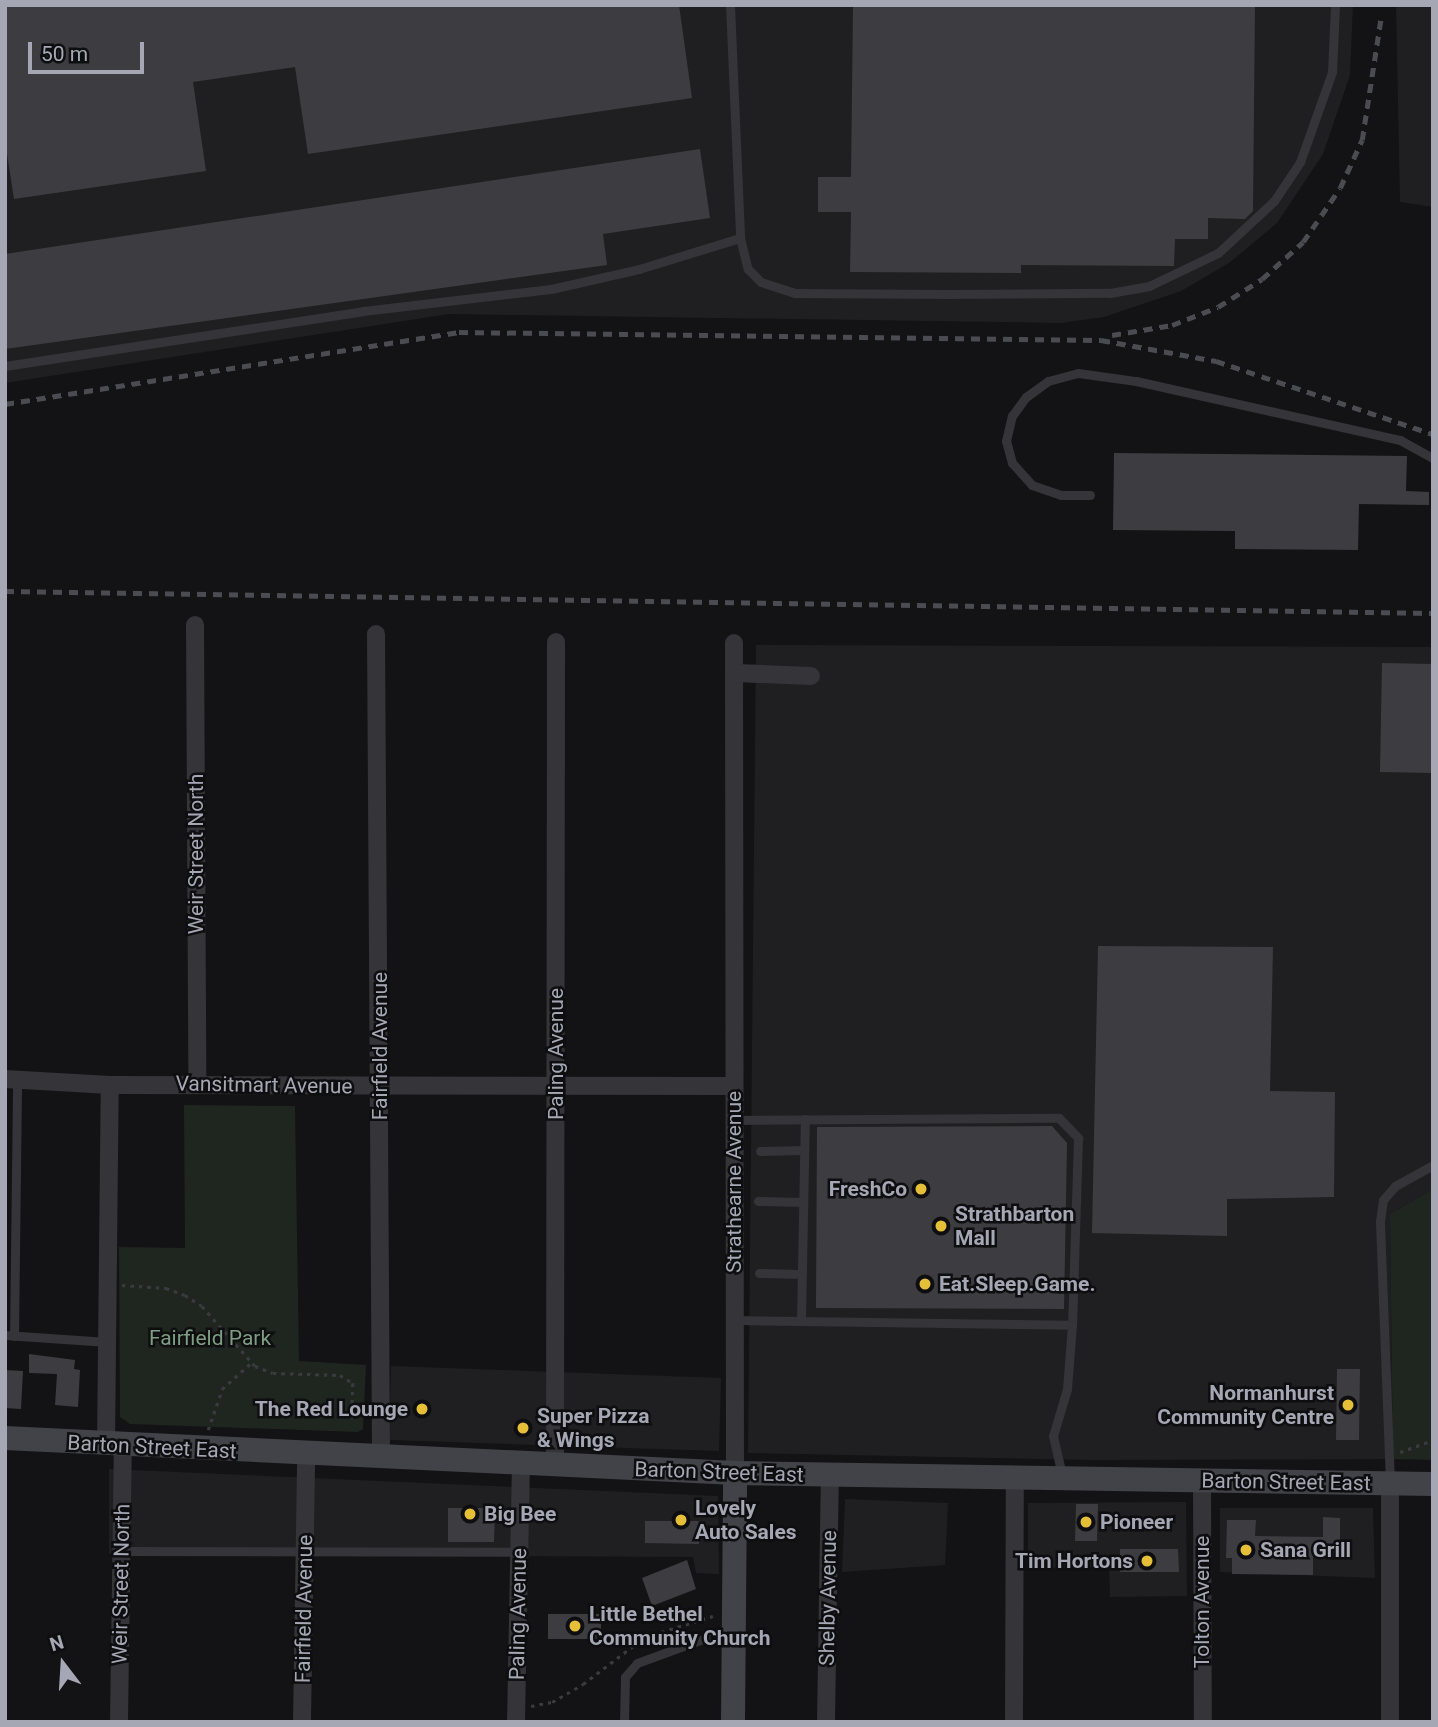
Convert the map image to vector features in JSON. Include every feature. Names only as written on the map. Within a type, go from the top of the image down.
[{"type":"main road","name":"Barton Street East","points":[[5,1438],[207,1451],[735,1473],[1433,1484]]},
{"type":"main road","name":"Strathearne Avenue","points":[[733,1722],[735,1473]]},
{"type":"street","name":"Weir Street North","points":[[195,625],[197,1082]]},
{"type":"street","name":"Fairfield Avenue","points":[[376,634],[381,1459]]},
{"type":"street","name":"Paling Avenue","points":[[555,1466],[556,642]]},
{"type":"street","name":"Strathearne Avenue","points":[[734,643],[735,1473]]},
{"type":"street","points":[[736,673],[811,676]]},
{"type":"street","name":"Vansitmart Avenue","points":[[11,1079],[110,1084],[197,1082],[380,1086],[734,1086]]},
{"type":"street","name":"Weir Street North","points":[[110,1084],[108,1342],[121,1551],[119,1722]]},
{"type":"street","name":"Fairfield Avenue","points":[[302,1722],[306,1455]]},
{"type":"street","name":"Paling Avenue","points":[[516,1717],[521,1464]]},
{"type":"street","name":"Shelby Avenue","points":[[826,1722],[830,1475]]},
{"type":"street","points":[[1014,1722],[1015,1479]]},
{"type":"street","name":"Tolton Avenue","points":[[1202,1482],[1203,1722]]},
{"type":"street","points":[[1390,1483],[1390,1722]]},
{"type":"lane","points":[[730,5],[740,238],[748,269],[777,290],[794,293],[1110,293],[1149,286],[1217,253],[1252,225],[1300,162],[1332,72],[1335,5]]},
{"type":"lane","points":[[5,366],[363,311],[551,289],[639,269],[740,238]]},
{"type":"lane","points":[[1090,495],[1061,495],[1032,485],[1012,463],[1006,441],[1012,416],[1026,397],[1048,382],[1078,373],[1136,381],[1400,440],[1433,458]]},
{"type":"lane","points":[[11,1079],[10,1335],[108,1342]]},
{"type":"lane","points":[[734,1120],[1059,1118],[1077,1138],[1072,1325],[1067,1388],[1053,1436],[1063,1480]]},
{"type":"lane","points":[[801,1321],[805,1119]]},
{"type":"lane","points":[[760,1151],[804,1150]]},
{"type":"lane","points":[[1390,1483],[1380,1221],[1383,1199],[1395,1186],[1433,1165]]},
{"type":"lane","points":[[758,1201],[803,1202]]},
{"type":"lane","points":[[759,1273],[802,1275]]},
{"type":"lane","points":[[734,1320],[1072,1325]]},
{"type":"lane","points":[[121,1551],[519,1552]]},
{"type":"lane","points":[[624,1722],[625,1677],[637,1663],[735,1620]]},
{"type":"path","points":[[109,1285],[166,1288],[185,1295],[202,1306],[251,1363],[273,1373],[340,1375],[353,1384],[352,1419]]},
{"type":"path","points":[[214,1346],[226,1336]]},
{"type":"path","points":[[207,1451],[209,1424],[222,1389],[251,1363]]},
{"type":"path","points":[[1395,1454],[1433,1440]]},
{"type":"path","points":[[516,1717],[552,1702],[658,1631],[735,1620]]},
{"type":"shaded area","points":[[5,5],[1353,5],[1350,75],[1323,154],[1277,223],[1229,263],[1181,291],[1104,317],[1061,323],[449,314],[5,383]]},
{"type":"shaded area","points":[[1396,5],[1433,5],[1433,207],[1400,202]]},
{"type":"shaded area","points":[[756,645],[1433,647],[1433,1189],[1390,1214],[1393,1459],[1095,1460],[748,1453]]},
{"type":"shaded area","points":[[391,1366],[721,1378],[719,1451],[389,1440]]},
{"type":"shaded area","points":[[109,1469],[718,1496],[719,1574],[696,1573],[693,1557],[109,1554]]},
{"type":"shaded area","points":[[845,1499],[948,1503],[945,1565],[842,1572]]},
{"type":"shaded area","points":[[1186,1502],[1187,1596],[1110,1597],[1109,1567],[1028,1568],[1028,1503]]},
{"type":"shaded area","points":[[1220,1508],[1373,1508],[1375,1578],[1220,1572]]},
{"type":"green space","name":"Fairfield Park","points":[[184,1105],[295,1106],[299,1361],[366,1365],[363,1429],[358,1432],[130,1424],[120,1417],[119,1247],[185,1248]]},
{"type":"green space","points":[[1433,1189],[1433,1460],[1393,1459],[1390,1214]]},
{"type":"building","points":[[5,5],[679,5],[692,98],[308,154],[295,67],[193,82],[206,171],[14,199],[5,141]]},
{"type":"building","points":[[853,5],[1255,5],[1253,211],[1245,219],[1208,218],[1208,239],[1175,239],[1174,266],[1021,265],[1021,273],[850,272],[851,212],[818,212],[818,177],[851,177]]},
{"type":"building","points":[[700,149],[710,218],[603,234],[607,265],[5,349],[5,254]]},
{"type":"building","points":[[1114,453],[1407,456],[1406,491],[1429,492],[1429,505],[1359,504],[1358,550],[1235,549],[1235,531],[1113,530]]},
{"type":"building","points":[[1382,663],[1433,664],[1433,773],[1380,772]]},
{"type":"building","points":[[1098,946],[1273,947],[1270,1091],[1335,1092],[1334,1197],[1227,1199],[1227,1236],[1092,1233]]},
{"type":"building","name":"Strathbarton Mall","points":[[1052,1126],[1067,1143],[1064,1309],[816,1308],[817,1127]]},
{"type":"building","points":[[29,1354],[75,1360],[74,1369],[80,1370],[78,1407],[55,1405],[57,1374],[29,1373]]},
{"type":"building","name":"Normanhurst Community Centre","points":[[1337,1369],[1360,1369],[1359,1440],[1336,1440]]},
{"type":"building","points":[[5,1370],[23,1371],[21,1409],[5,1408]]},
{"type":"building","points":[[1076,1504],[1098,1504],[1097,1541],[1075,1541]]},
{"type":"building","points":[[448,1508],[495,1508],[494,1542],[448,1542]]},
{"type":"building","points":[[1323,1517],[1340,1518],[1340,1557],[1313,1556],[1313,1575],[1232,1574],[1232,1558],[1226,1558],[1227,1520],[1256,1520],[1255,1536],[1323,1537]]},
{"type":"building","points":[[645,1521],[699,1521],[699,1544],[645,1543]]},
{"type":"building","points":[[1120,1549],[1178,1549],[1179,1572],[1120,1572]]},
{"type":"building","points":[[687,1560],[696,1589],[652,1606],[642,1578]]},
{"type":"building","name":"Little Bethel Community Church","points":[[548,1614],[601,1614],[601,1639],[548,1639]]},
{"type":"railway","points":[[1112,335],[1172,325],[1218,307],[1262,279],[1303,242],[1340,188],[1362,140],[1381,17]]},
{"type":"railway","points":[[5,404],[459,332],[1101,340],[1216,361],[1433,434]]},
{"type":"railway","points":[[5,591],[1433,613]]},
{"type":"place","name":"FreshCo","points":[[921,1189]]},
{"type":"place","name":"Strathbarton Mall","points":[[941,1226]]},
{"type":"place","name":"Eat.Sleep.Game.","points":[[925,1284]]},
{"type":"place","name":"Normanhurst Community Centre","points":[[1348,1405]]},
{"type":"place","name":"The Red Lounge","points":[[422,1409]]},
{"type":"place","name":"Super Pizza & Wings","points":[[523,1428]]},
{"type":"place","name":"Big Bee","points":[[470,1514]]},
{"type":"place","name":"Lovely Auto Sales","points":[[681,1520]]},
{"type":"place","name":"Pioneer","points":[[1086,1522]]},
{"type":"place","name":"Sana Grill","points":[[1246,1550]]},
{"type":"place","name":"Tim Hortons","points":[[1147,1561]]},
{"type":"place","name":"Little Bethel Community Church","points":[[575,1626]]}]
